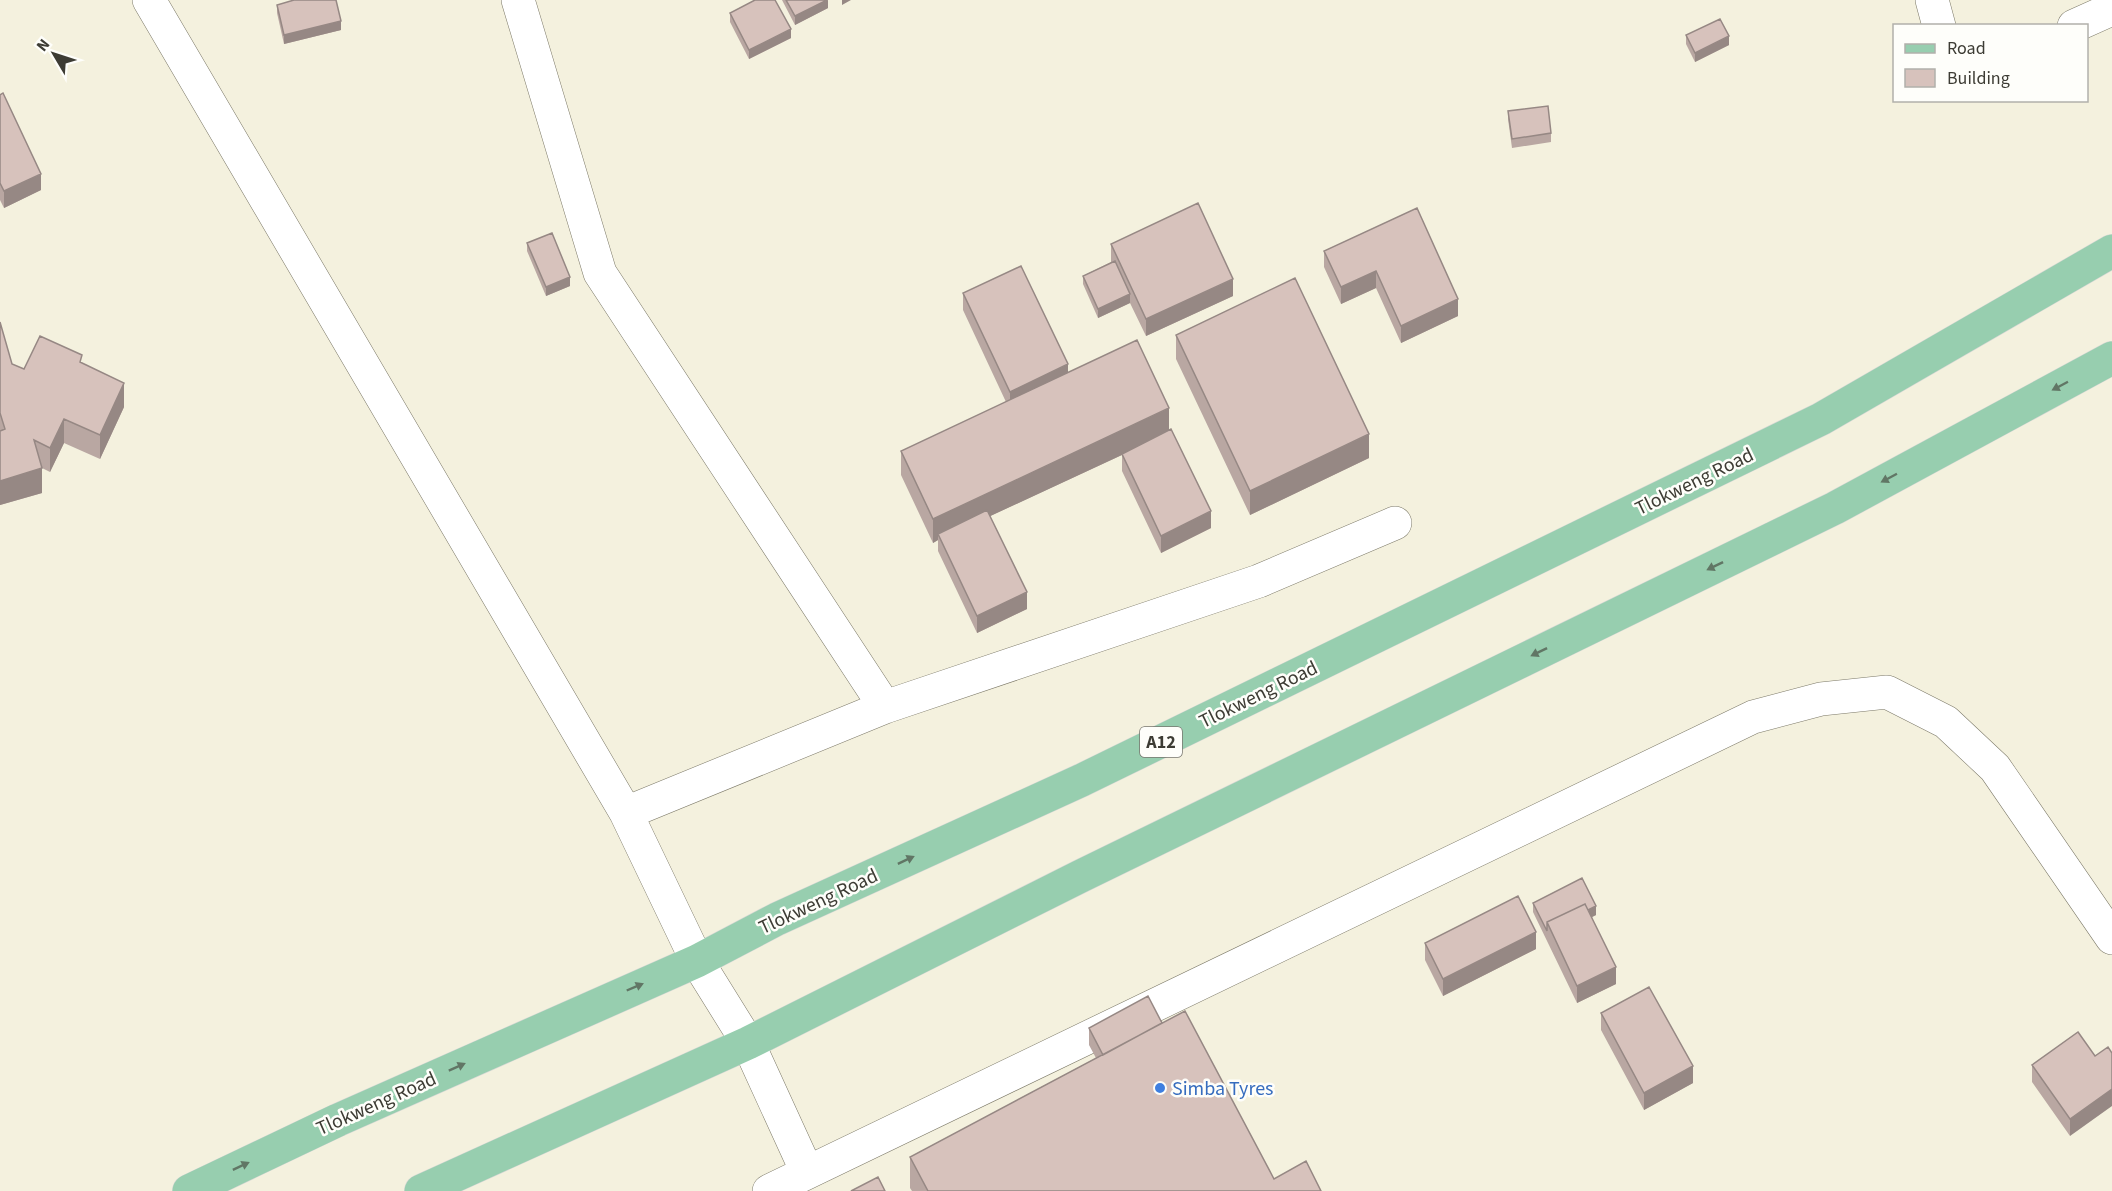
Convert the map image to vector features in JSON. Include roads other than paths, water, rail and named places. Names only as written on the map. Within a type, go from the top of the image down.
[{"type":"main road","name":"Tlokweng Road","points":[[189,1191],[349,1115],[697,961],[777,919],[1082,780],[1821,419],[2112,251]]},
{"type":"main road","points":[[421,1191],[748,1043],[1092,870],[1834,508],[2112,358]]},
{"type":"street","points":[[149,0],[626,813],[697,961],[748,1043],[807,1172]]},
{"type":"street","points":[[518,0],[600,273],[885,707]]},
{"type":"street","points":[[1932,0],[1938,24]]},
{"type":"street","points":[[2078,24],[2112,9]]},
{"type":"street","points":[[626,813],[885,707],[1259,581],[1395,523]]},
{"type":"street","points":[[769,1191],[1753,717],[1821,699],[1887,692],[1946,722],[1995,768],[2112,938]]},
{"type":"place","name":"Simba Tyres","points":[[1160,1088]]}]
